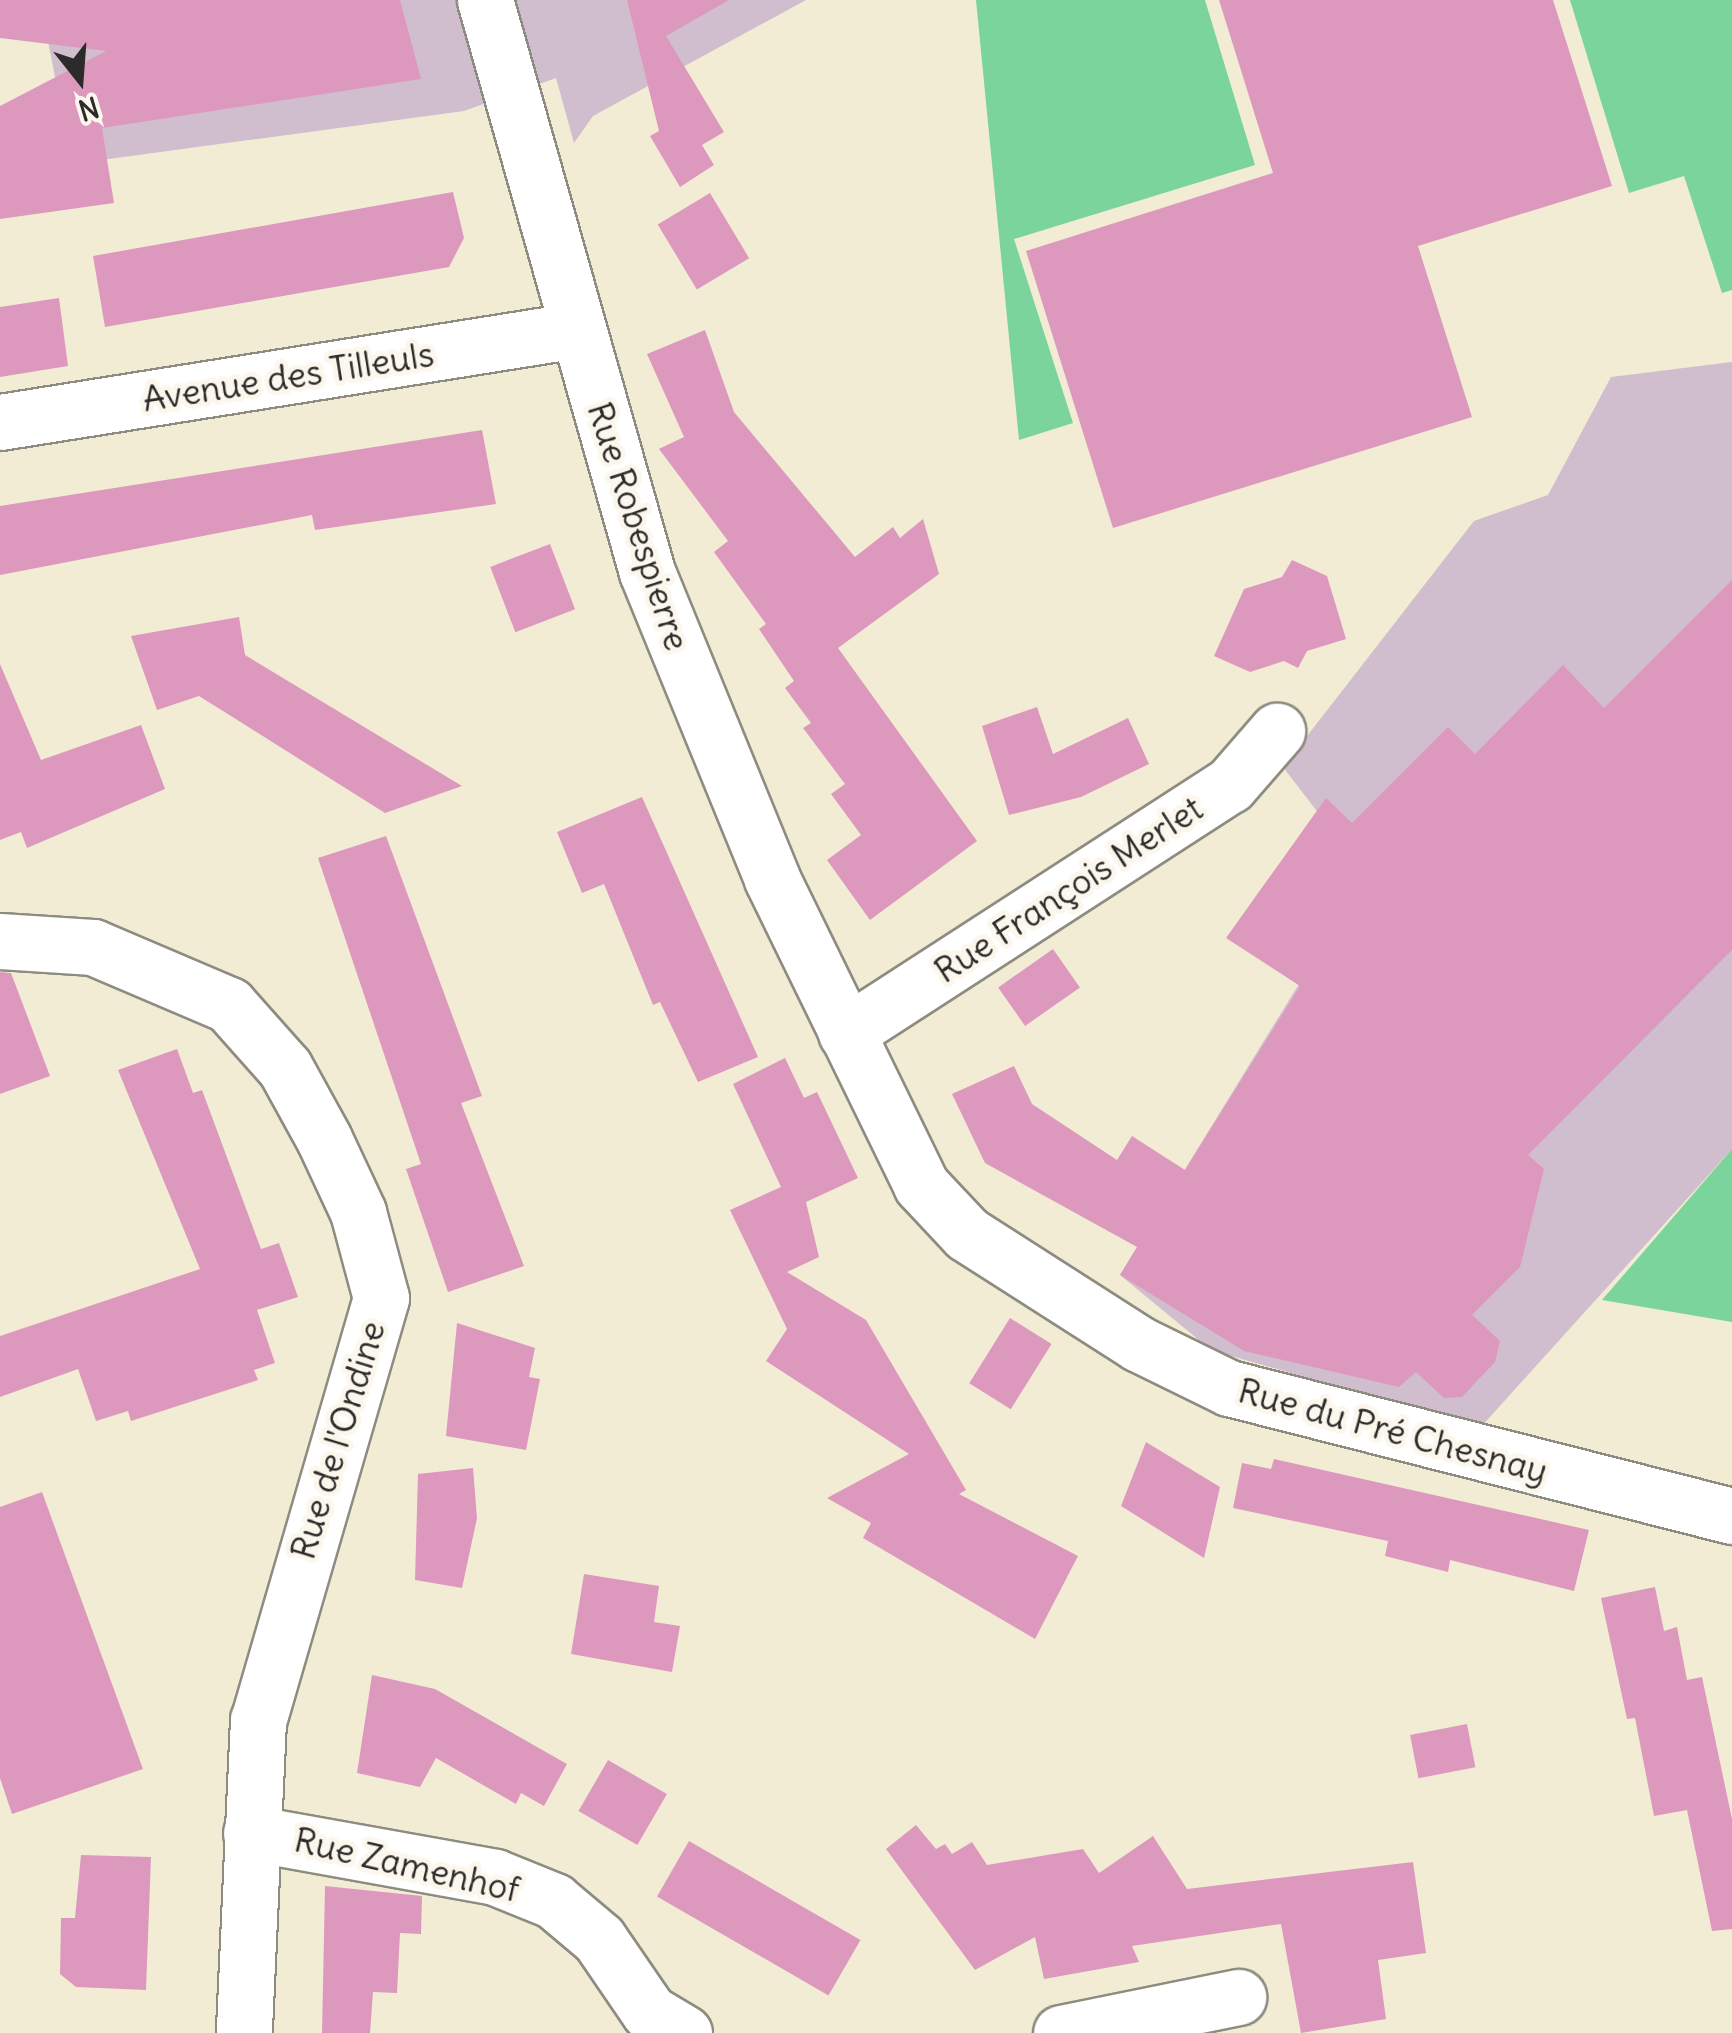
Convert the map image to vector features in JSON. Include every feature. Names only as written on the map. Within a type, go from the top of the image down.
[{"type":"street","name":"Rue Robespierre","points":[[485,0],[647,572],[846,1034]]},
{"type":"street","name":"Avenue des Tilleuls","points":[[0,422],[577,330]]},
{"type":"street","name":"Rue François Merlet","points":[[846,1034],[1230,785],[1277,731]]},
{"type":"street","name":"Rue de l'Ondine","points":[[0,941],[93,947],[230,1005],[285,1068],[358,1212],[381,1298],[258,1720],[244,2033]]},
{"type":"street","name":"Rue du Pré Chesnay","points":[[846,1034],[921,1185],[967,1234],[1140,1344],[1322,1418],[1729,1517]]},
{"type":"street","name":"Rue Zamenhof","points":[[251,1833],[495,1877],[554,1901],[600,1939],[650,2012],[684,2033]]},
{"type":"street","points":[[1060,2033],[1238,1997]]},
{"type":"shaded area","points":[[40,0],[806,0],[593,116],[574,143],[556,78],[464,111],[72,164]]},
{"type":"shaded area","points":[[1732,362],[1732,1149],[1480,1428],[1211,1350],[1120,1275],[1366,875],[1283,767],[1474,521],[1548,495],[1611,377]]},
{"type":"green space","points":[[976,0],[1205,0],[1255,165],[1014,239],[1073,423],[1019,440]]},
{"type":"green space","points":[[1570,0],[1732,0],[1732,290],[1722,293],[1684,176],[1629,193]]},
{"type":"green space","points":[[1732,1149],[1732,1322],[1602,1300]]},
{"type":"building","points":[[0,0],[400,0],[421,79],[102,128],[114,203],[0,219],[0,106],[106,51],[0,38]]},
{"type":"building","points":[[627,0],[729,0],[666,36],[724,132],[702,145],[714,165],[680,187],[650,136],[659,131]]},
{"type":"building","points":[[1219,0],[1553,0],[1612,186],[1418,246],[1472,417],[1113,528],[1026,251],[1273,173]]},
{"type":"building","points":[[453,192],[464,238],[449,267],[105,327],[93,256]]},
{"type":"building","points":[[710,193],[749,258],[697,290],[658,224]]},
{"type":"building","points":[[59,298],[68,366],[0,377],[0,307]]},
{"type":"building","points":[[705,330],[734,412],[855,557],[893,527],[900,538],[923,519],[939,574],[838,648],[977,841],[870,920],[827,860],[861,835],[831,794],[845,784],[803,728],[811,723],[785,688],[794,681],[759,629],[766,624],[714,552],[728,541],[659,449],[684,437],[647,354]]},
{"type":"building","points":[[482,430],[496,504],[315,530],[312,515],[0,575],[0,506]]},
{"type":"building","points":[[550,544],[575,609],[515,632],[490,567]]},
{"type":"building","points":[[1292,560],[1327,576],[1346,639],[1307,651],[1298,668],[1284,661],[1250,672],[1214,656],[1244,589],[1282,577]]},
{"type":"building","points":[[1732,580],[1732,950],[1528,1155],[1544,1169],[1520,1267],[1472,1315],[1500,1341],[1495,1362],[1462,1397],[1444,1398],[1416,1372],[1399,1387],[1244,1351],[1120,1275],[1137,1247],[985,1163],[952,1094],[1014,1066],[1032,1104],[1117,1160],[1132,1136],[1185,1170],[1300,986],[1226,938],[1326,798],[1352,823],[1448,727],[1475,754],[1563,665],[1604,708]]},
{"type":"building","points":[[239,617],[245,655],[462,786],[385,813],[199,696],[157,710],[131,636]]},
{"type":"building","points":[[0,664],[41,760],[141,725],[165,789],[27,848],[21,832],[0,840]]},
{"type":"building","points":[[1037,707],[1053,754],[1128,718],[1149,764],[1081,797],[1009,815],[982,726]]},
{"type":"building","points":[[642,797],[758,1057],[698,1082],[660,1002],[653,1005],[604,884],[582,893],[557,832]]},
{"type":"building","points":[[386,836],[482,1096],[461,1103],[524,1266],[448,1292],[406,1169],[421,1164],[318,858]]},
{"type":"building","points":[[1053,949],[1080,988],[1025,1026],[998,987]]},
{"type":"building","points":[[0,972],[11,973],[50,1076],[0,1094]]},
{"type":"building","points":[[177,1049],[193,1093],[202,1090],[261,1249],[279,1243],[298,1297],[257,1310],[275,1363],[254,1370],[258,1380],[131,1421],[128,1411],[96,1421],[78,1369],[0,1397],[0,1336],[200,1269],[118,1070]]},
{"type":"building","points":[[785,1058],[804,1098],[817,1092],[858,1178],[806,1202],[819,1257],[787,1272],[866,1320],[966,1490],[959,1494],[1078,1556],[1035,1639],[863,1538],[871,1523],[827,1498],[909,1454],[766,1361],[787,1329],[730,1210],[781,1187],[733,1084]]},
{"type":"building","points":[[1010,1318],[1052,1344],[1011,1409],[969,1383]]},
{"type":"building","points":[[457,1323],[535,1348],[529,1377],[540,1379],[526,1450],[446,1436]]},
{"type":"building","points":[[1146,1442],[1220,1487],[1204,1558],[1121,1506]]},
{"type":"building","points":[[1274,1459],[1589,1530],[1574,1591],[1450,1560],[1448,1572],[1385,1556],[1388,1541],[1233,1508],[1242,1463],[1271,1469]]},
{"type":"building","points":[[473,1468],[477,1518],[462,1588],[415,1580],[418,1474]]},
{"type":"building","points":[[42,1492],[143,1769],[12,1814],[0,1778],[0,1507]]},
{"type":"building","points":[[584,1574],[659,1586],[654,1622],[680,1626],[672,1672],[571,1654]]},
{"type":"building","points":[[1655,1587],[1664,1631],[1677,1627],[1687,1680],[1702,1677],[1732,1819],[1732,1929],[1712,1931],[1687,1810],[1654,1816],[1635,1718],[1627,1719],[1601,1598]]},
{"type":"building","points":[[372,1675],[435,1689],[567,1764],[544,1806],[521,1793],[516,1804],[436,1758],[420,1787],[357,1773]]},
{"type":"building","points":[[1467,1724],[1475,1767],[1418,1778],[1410,1735]]},
{"type":"building","points":[[608,1760],[667,1794],[637,1845],[578,1811]]},
{"type":"building","points":[[916,1825],[936,1849],[945,1844],[952,1854],[972,1842],[987,1865],[1083,1849],[1099,1873],[1153,1836],[1187,1889],[1413,1862],[1426,1953],[1378,1960],[1386,2019],[1301,2033],[1281,1924],[1132,1946],[1139,1962],[1044,1979],[1035,1937],[975,1970],[886,1849]]},
{"type":"building","points":[[689,1841],[860,1940],[828,1995],[657,1896]]},
{"type":"building","points":[[81,1855],[151,1857],[146,1990],[76,1987],[60,1974],[61,1918],[75,1918]]},
{"type":"building","points":[[325,1886],[422,1896],[421,1934],[400,1933],[397,1993],[373,1992],[370,2033],[322,2033]]}]
